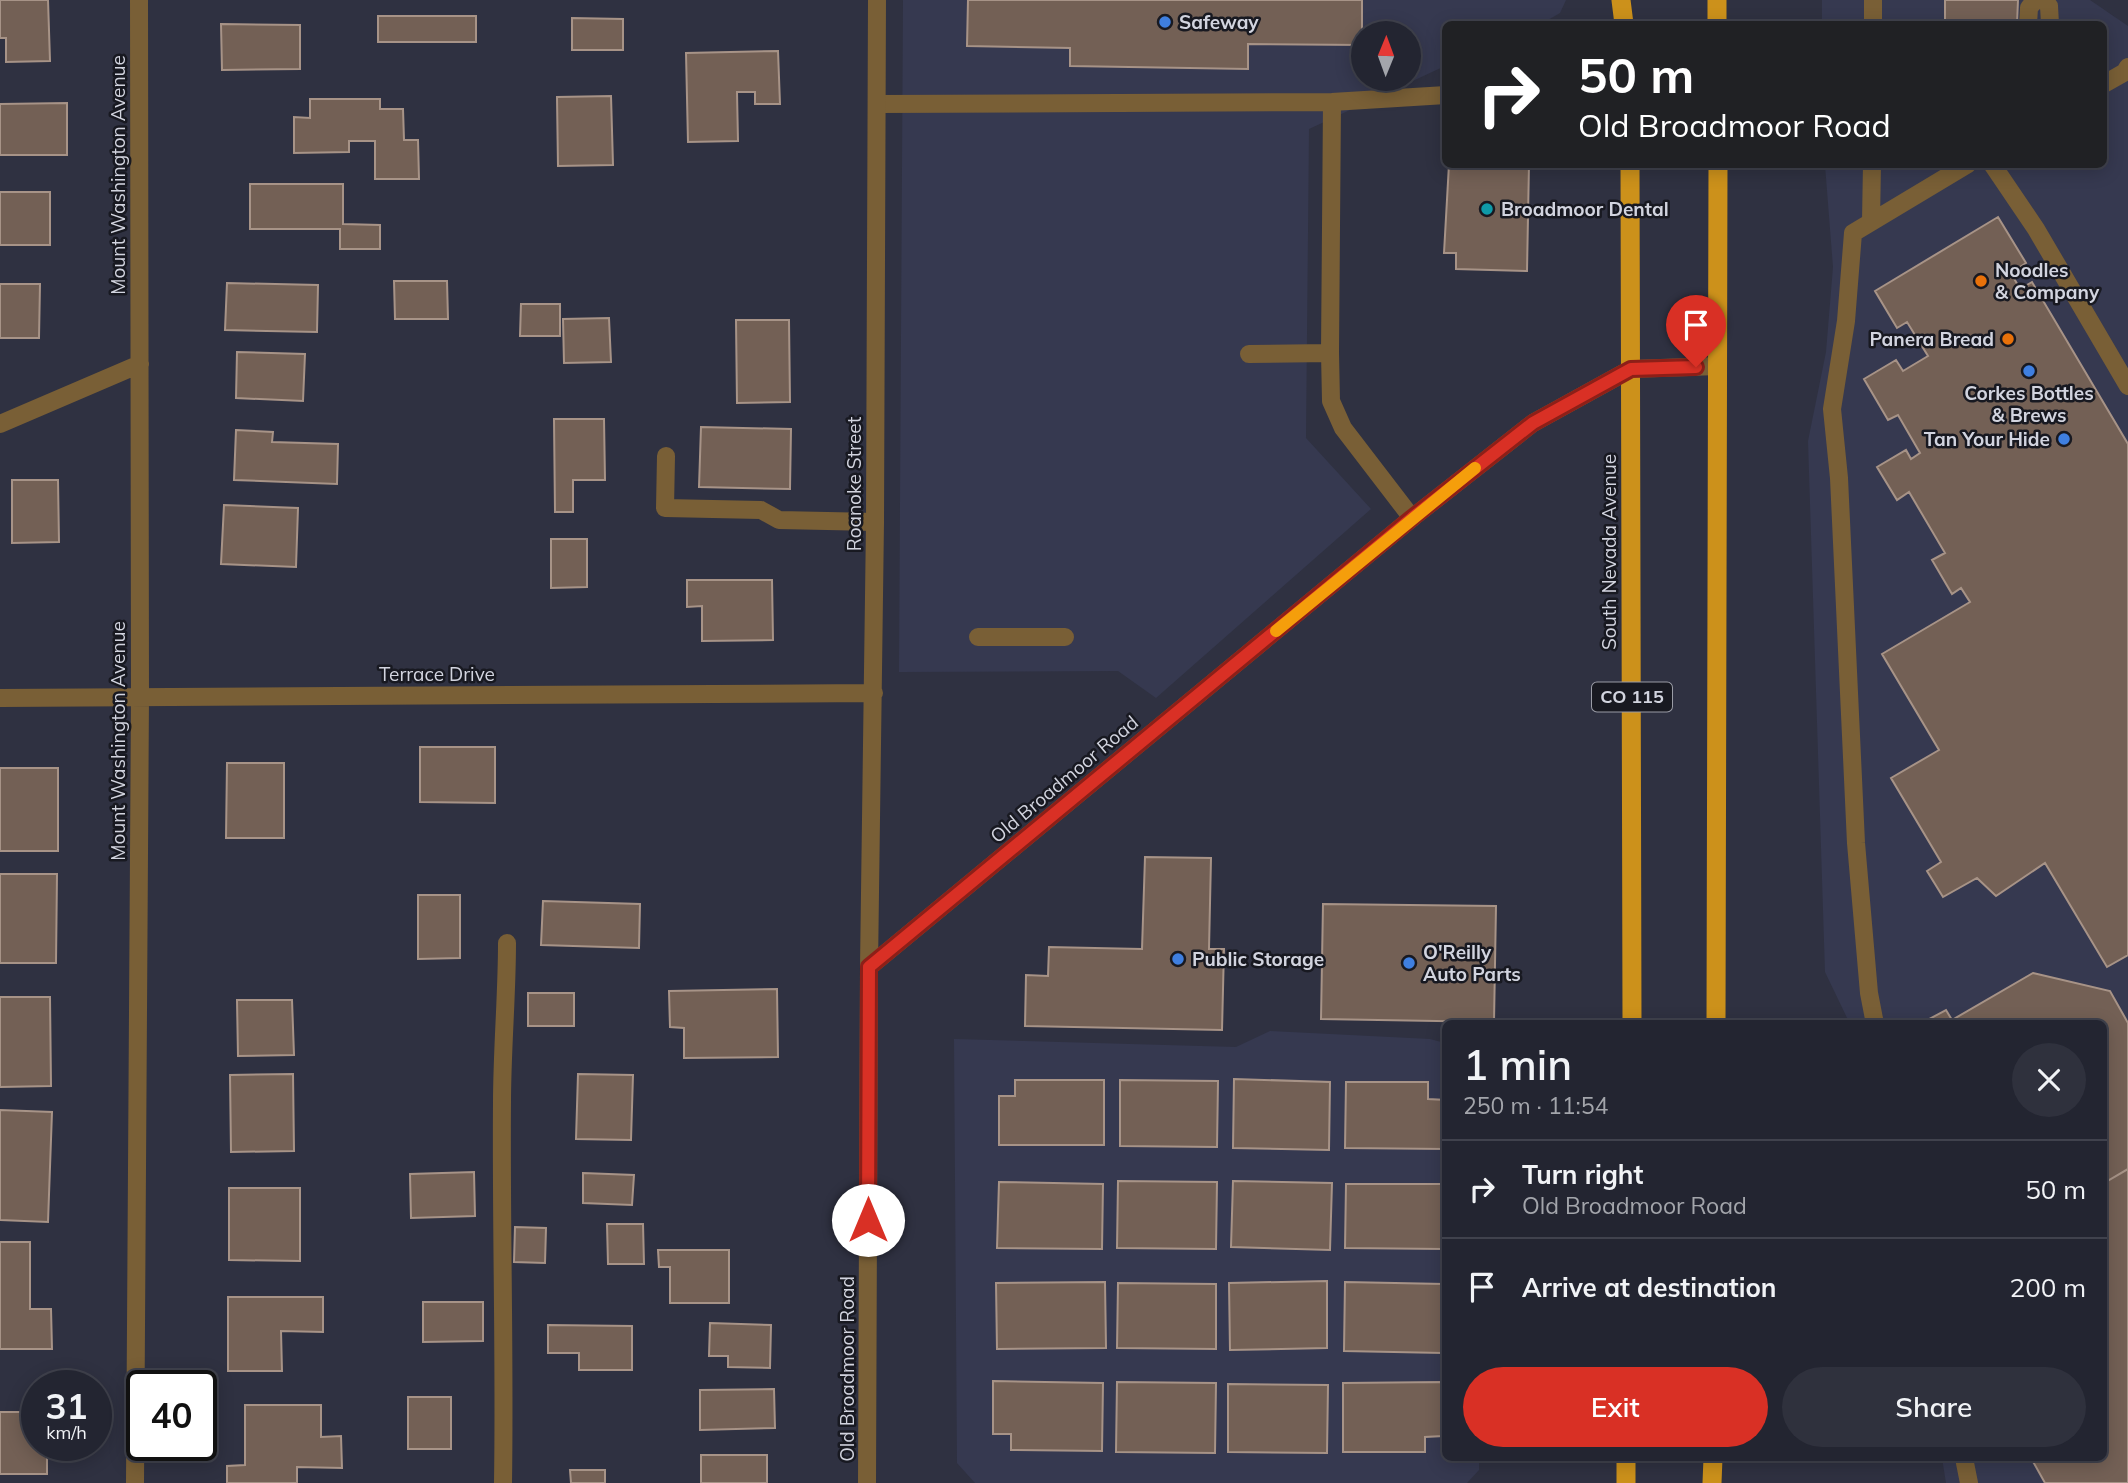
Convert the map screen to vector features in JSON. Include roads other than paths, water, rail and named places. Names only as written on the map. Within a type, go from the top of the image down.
[{"type":"highway","points":[[1621,0],[1624,21]]},
{"type":"highway","points":[[1625,21],[1626,0]]},
{"type":"highway","points":[[1717,0],[1717,21]]},
{"type":"highway","name":"South Nevada Avenue","points":[[1630,168],[1632,1020]]},
{"type":"highway","points":[[1716,1020],[1718,168]]},
{"type":"highway","points":[[1626,1461],[1626,1483]]},
{"type":"highway","points":[[1713,1461],[1713,1483]]},
{"type":"street","name":"Mount Washington Avenue","points":[[135,1483],[140,696],[139,0]]},
{"type":"street","name":"Roanoke Street","points":[[869,967],[874,693],[877,0]]},
{"type":"street","points":[[1873,0],[1873,21]]},
{"type":"street","points":[[2028,21],[2029,8],[2035,0]]},
{"type":"street","points":[[2043,0],[2049,6],[2050,21]]},
{"type":"street","points":[[2107,82],[2127,72]]},
{"type":"street","points":[[877,104],[1332,102],[1442,95]]},
{"type":"street","points":[[1332,102],[1331,401],[1343,428],[1412,518]]},
{"type":"street","points":[[1871,221],[1872,168]]},
{"type":"street","points":[[1874,1020],[1869,993],[1856,843],[1839,478],[1832,409],[1846,321],[1853,233],[1961,168]]},
{"type":"street","points":[[1995,168],[2036,229],[2128,386]]},
{"type":"street","points":[[1250,354],[1330,353]]},
{"type":"street","points":[[0,424],[139,365]]},
{"type":"street","name":"Old Broadmoor Road","points":[[867,1483],[869,967],[1412,518],[1533,423],[1631,369],[1718,366]]},
{"type":"street","points":[[666,456],[666,508],[761,510],[779,520],[875,522]]},
{"type":"street","points":[[978,636],[1065,638]]},
{"type":"street","name":"Terrace Drive","points":[[0,698],[874,693]]},
{"type":"street","points":[[503,1483],[505,1379],[501,1255],[502,1101],[507,943]]},
{"type":"street","points":[[1965,1461],[1969,1483]]},
{"type":"place","name":"Safeway","points":[[1165,22]]},
{"type":"place","name":"Broadmoor Dental","points":[[1487,209]]},
{"type":"place","name":"Noodles & Company","points":[[1981,281]]},
{"type":"place","name":"Panera Bread","points":[[2008,339]]},
{"type":"place","name":"Corkes Bottles & Brews","points":[[2029,371]]},
{"type":"place","name":"Tan Your Hide","points":[[2064,439]]},
{"type":"place","name":"Public Storage","points":[[1178,959]]},
{"type":"place","name":"O'Reilly Auto Parts","points":[[1409,963]]}]
